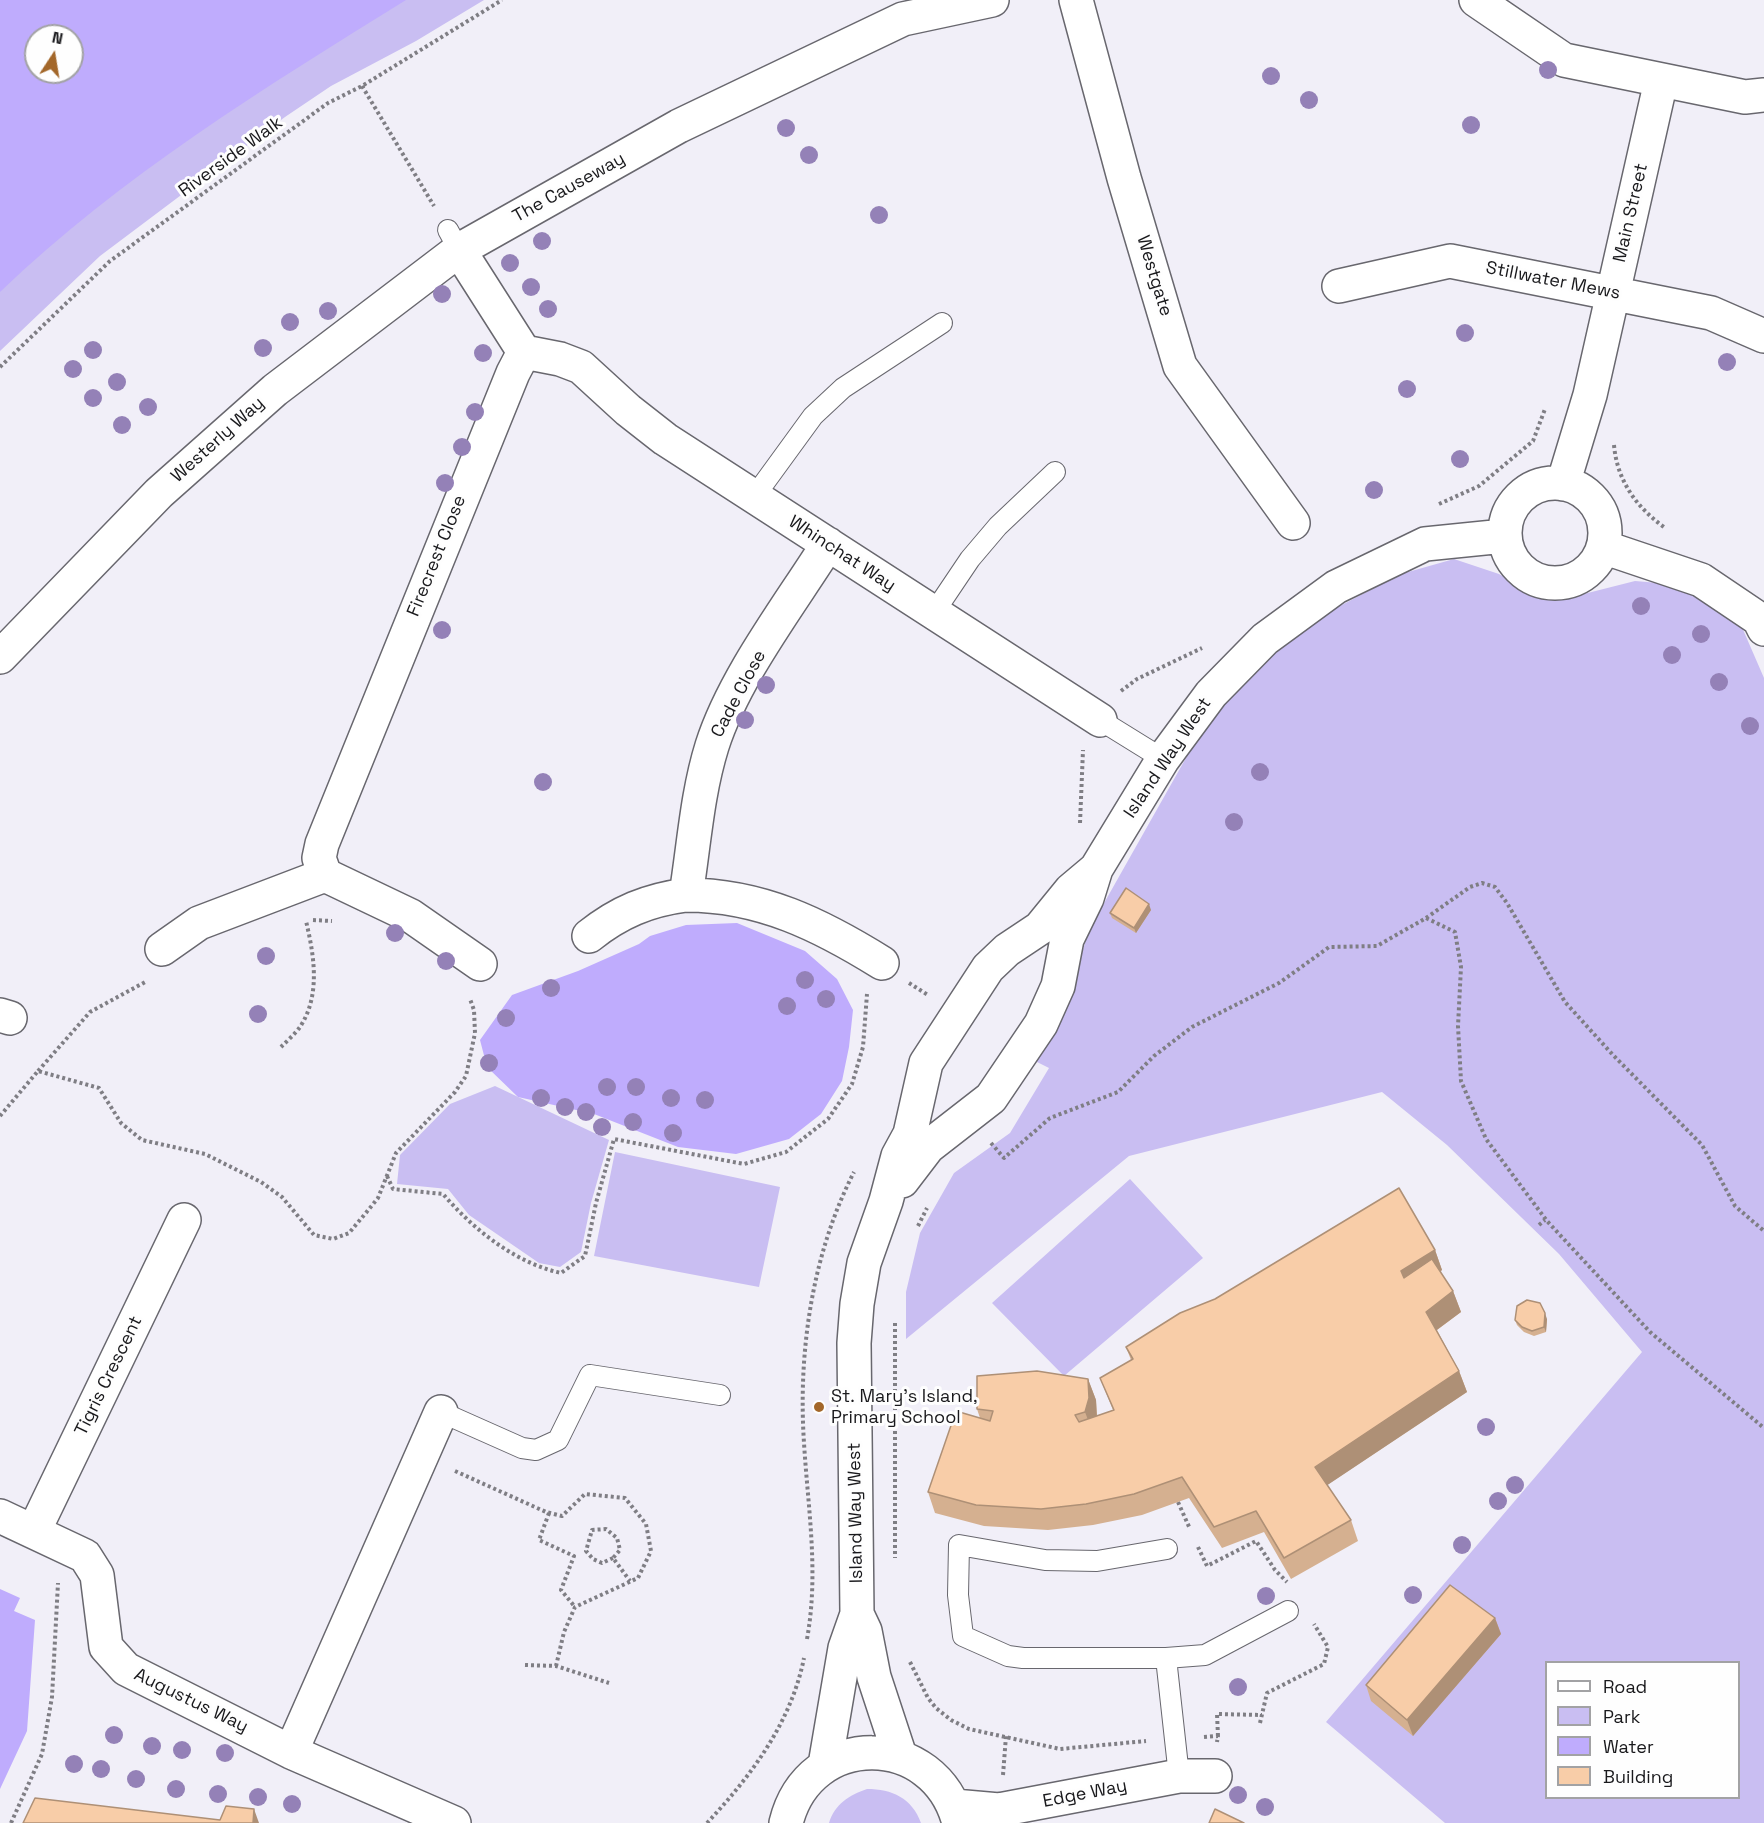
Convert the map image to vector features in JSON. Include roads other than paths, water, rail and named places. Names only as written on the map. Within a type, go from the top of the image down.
[{"type":"street","name":"The Causeway","points":[[454,240],[679,126],[903,19],[992,0]]},
{"type":"street","name":"Westgate","points":[[1076,0],[1180,366],[1293,523]]},
{"type":"street","points":[[1476,0],[1564,60],[1744,97],[1764,95]]},
{"type":"street","name":"Main Street","points":[[1563,484],[1590,395],[1661,81]]},
{"type":"street","points":[[454,240],[524,352]]},
{"type":"street","name":"Westerly Way","points":[[0,657],[159,493],[266,398],[454,240]]},
{"type":"street","name":"Stillwater Mews","points":[[1339,286],[1450,261],[1711,313],[1764,336]]},
{"type":"street","name":"Whinchat Way","points":[[524,352],[560,359],[581,367],[648,427],[933,614],[1100,720]]},
{"type":"street","name":"Firecrest Close","points":[[325,875],[319,858],[322,844],[404,638],[524,352]]},
{"type":"street","points":[[1563,484],[1579,490],[1593,501],[1602,516],[1605,533],[1603,548],[1595,563],[1581,576],[1565,583],[1545,583],[1528,576],[1515,564],[1507,549],[1504,536],[1506,520],[1514,504],[1523,494],[1538,486],[1563,484]]},
{"type":"street","name":"Island Way West","points":[[886,1201],[928,1147],[991,1098],[1041,1024],[1058,986],[1067,939],[1087,898],[1096,869],[1163,759],[1211,694],[1265,639],[1336,587],[1425,544],[1504,536]]},
{"type":"street","name":"Cade Close","points":[[686,895],[704,781],[712,745],[723,717],[828,544]]},
{"type":"street","points":[[1603,548],[1701,580],[1759,619],[1764,629]]},
{"type":"street","name":"Island Way West","points":[[825,1765],[845,1648],[857,1614],[855,1318],[864,1263],[886,1201],[898,1156],[913,1124],[923,1070],[938,1041],[988,968],[1007,950],[1040,928],[1071,890],[1096,869]]},
{"type":"street","points":[[157,964],[199,923],[325,875],[411,916],[480,964]]},
{"type":"street","points":[[589,936],[627,910],[649,902],[686,895],[717,896],[790,914],[838,936],[884,978]]},
{"type":"street","name":"Tigris Crescent","points":[[34,1531],[184,1220]]},
{"type":"street","points":[[291,1752],[441,1412]]},
{"type":"street","name":"Augustus Way","points":[[0,1516],[85,1556],[94,1567],[99,1583],[106,1647],[126,1669],[291,1752],[454,1823]]},
{"type":"street","name":"Island Way West","points":[[857,1614],[865,1631],[874,1677],[900,1756]]},
{"type":"street","points":[[786,1823],[790,1807],[804,1783],[825,1765],[849,1755],[874,1752],[900,1756],[923,1768],[935,1779],[957,1814]]},
{"type":"street","name":"Edge Way","points":[[957,1814],[999,1810],[1179,1776],[1215,1776]]},
{"type":"lane","points":[[754,497],[813,416],[843,388],[942,323]]},
{"type":"lane","points":[[933,614],[970,559],[998,526],[1055,472]]},
{"type":"lane","name":"Whinchat Way","points":[[1100,720],[1163,759]]},
{"type":"lane","points":[[441,1412],[522,1449],[536,1450],[558,1440],[590,1375],[720,1395]]},
{"type":"lane","points":[[1167,1549],[1097,1561],[1045,1560],[959,1545],[958,1595],[963,1636],[1008,1656],[1023,1658],[1166,1658],[1205,1655],[1288,1611]]},
{"type":"lane","points":[[1166,1658],[1179,1776]]},
{"type":"water","points":[[0,0],[406,0],[247,100],[195,136],[144,172],[46,250],[0,292]]},
{"type":"water","points":[[737,923],[805,951],[837,979],[853,1010],[842,1081],[821,1114],[789,1139],[736,1154],[678,1147],[594,1114],[518,1097],[487,1067],[480,1040],[512,995],[578,971],[639,944],[650,936],[686,925]]},
{"type":"water","points":[[0,1589],[20,1598],[14,1611],[35,1620],[27,1731],[0,1789]]},
{"type":"place","name":"St. Mary's Island, Primary School","points":[[819,1407]]}]
